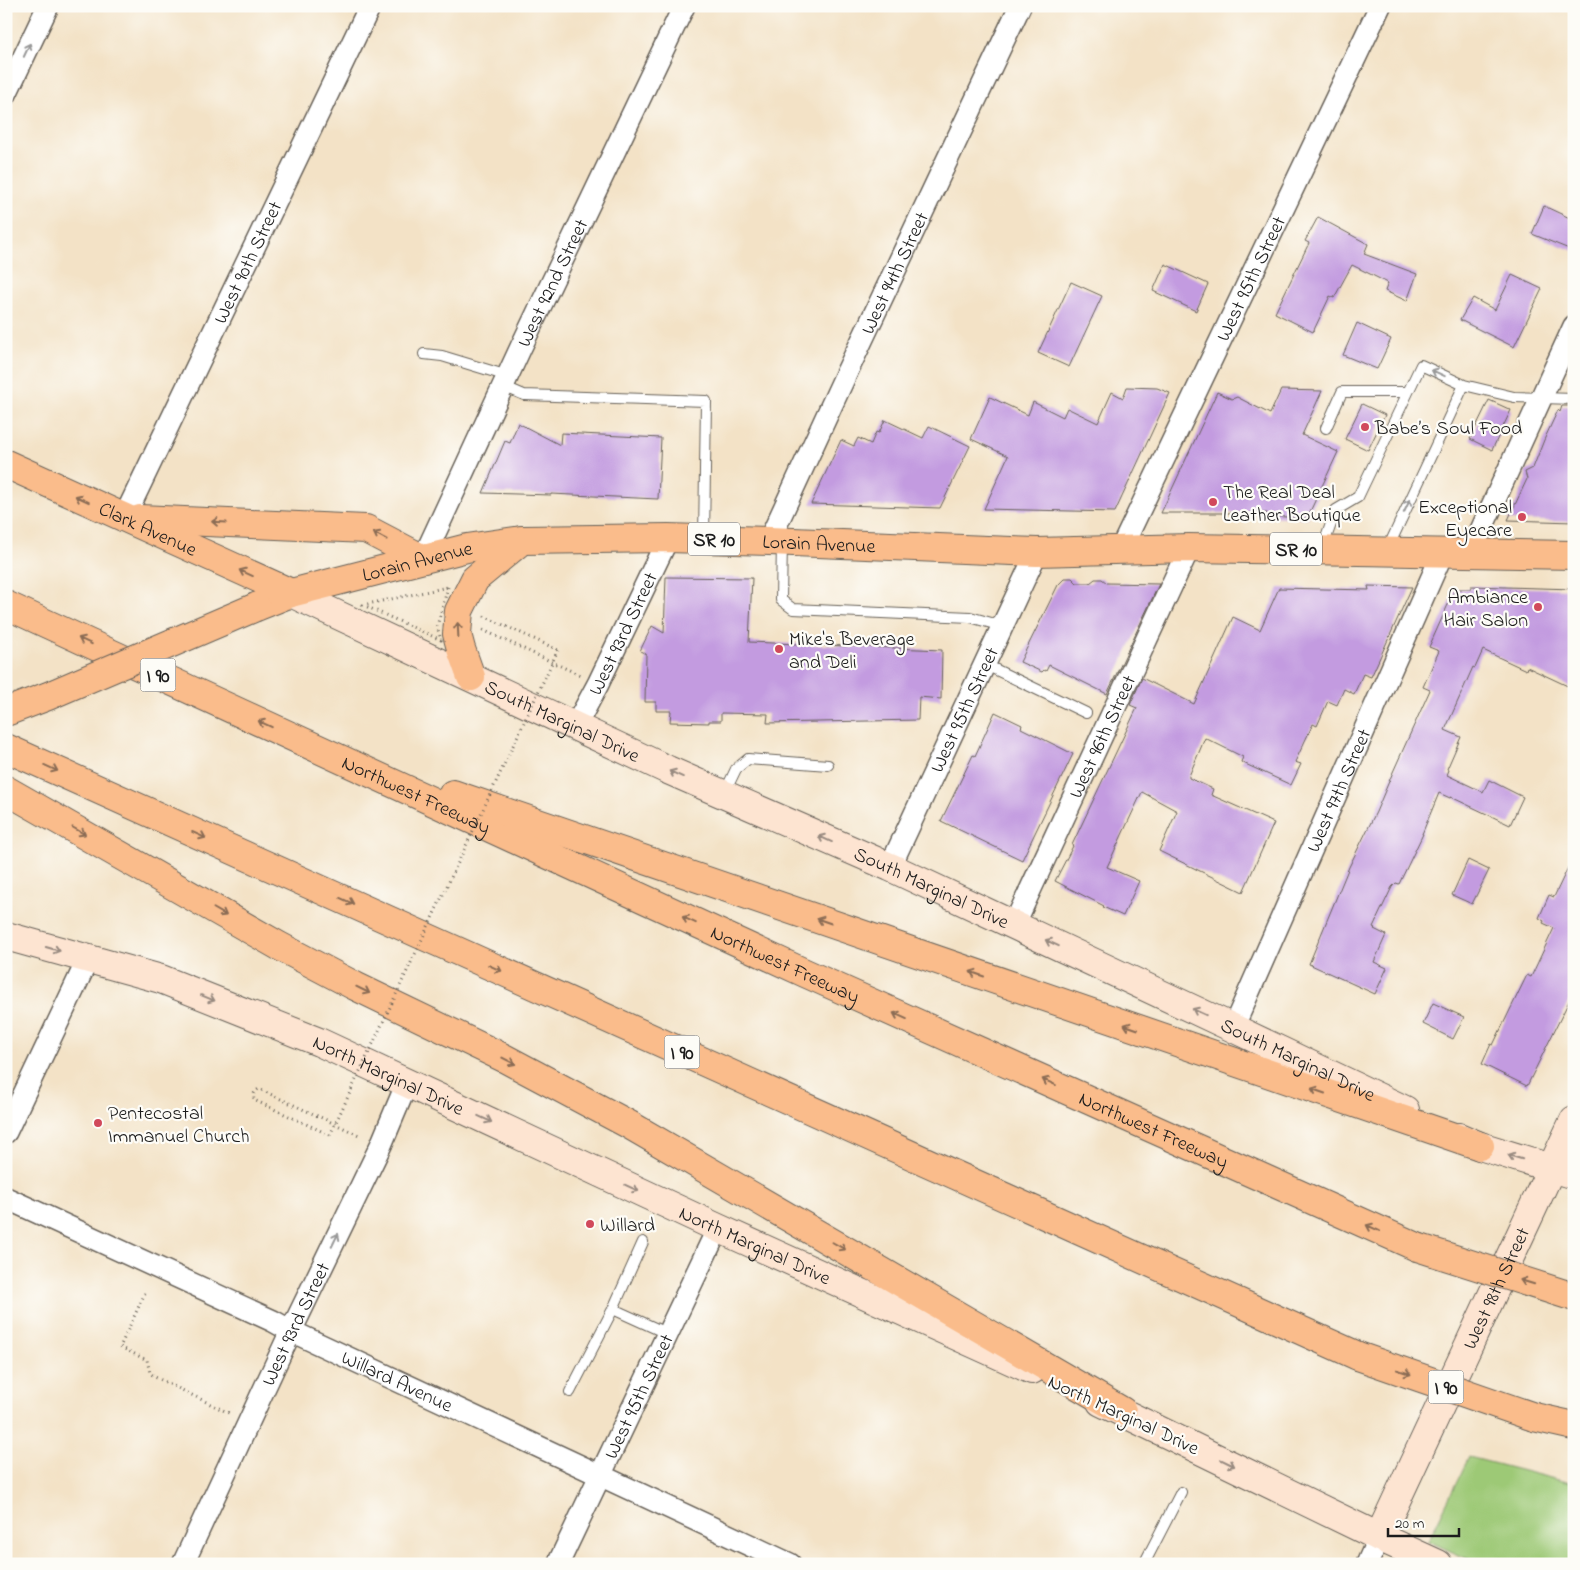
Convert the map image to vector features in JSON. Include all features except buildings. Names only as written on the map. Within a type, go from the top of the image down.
[{"type":"main road","name":"Clark Avenue","points":[[6,464],[291,593]]},
{"type":"main road","points":[[124,518],[366,529],[423,559]]},
{"type":"main road","name":"Lorain Avenue","points":[[6,712],[291,593],[468,548],[522,540],[668,538],[1037,552],[1188,548],[1574,554]]},
{"type":"main road","points":[[470,677],[457,634],[459,611],[475,579],[522,540]]},
{"type":"main road","name":"Northwest Freeway","points":[[6,605],[805,973],[1417,1248],[1574,1297]]},
{"type":"main road","points":[[309,744],[1480,1146]]},
{"type":"main road","name":"I 90","points":[[6,748],[1358,1356],[1534,1417],[1574,1426]]},
{"type":"main road","points":[[6,790],[280,946],[355,986],[504,1058],[628,1124],[1122,1411]]},
{"type":"street","points":[[6,94],[48,6]]},
{"type":"street","name":"West 90th Street","points":[[124,518],[370,6]]},
{"type":"street","name":"West 92nd Street","points":[[423,559],[505,381],[684,6]]},
{"type":"street","name":"West 94th Street","points":[[776,541],[846,374],[1020,6]]},
{"type":"street","name":"West 95th Street","points":[[1121,549],[1380,6]]},
{"type":"street","points":[[1471,552],[1574,326]]},
{"type":"street","name":"West 93rd Street","points":[[576,727],[668,538]]},
{"type":"street","name":"West 96th Street","points":[[1014,925],[1188,548]]},
{"type":"street","name":"West 95th Street","points":[[890,867],[1037,552]]},
{"type":"street","name":"West 97th Street","points":[[1233,1028],[1443,552]]},
{"type":"street","name":"South Marginal Drive","points":[[291,593],[724,795],[890,867],[1480,1146],[1562,1172]]},
{"type":"street","name":"North Marginal Drive","points":[[6,936],[161,979],[319,1042],[718,1228],[1122,1411],[1438,1564]]},
{"type":"street","points":[[6,1132],[88,959]]},
{"type":"street","name":"West 93rd Street","points":[[183,1564],[380,1145],[407,1083]]},
{"type":"street","name":"West 98th Street","points":[[1367,1564],[1562,1172],[1574,1120]]},
{"type":"street","name":"Willard Avenue","points":[[6,1198],[790,1564]]},
{"type":"street","name":"West 95th Street","points":[[558,1564],[718,1228]]},
{"type":"lane","points":[[424,354],[442,356],[505,381],[524,395],[706,401],[704,539]]},
{"type":"lane","points":[[1321,550],[1336,510],[1358,497],[1421,365],[1464,385],[1514,396],[1574,399]]},
{"type":"lane","points":[[1387,551],[1464,385]]},
{"type":"lane","points":[[1326,428],[1342,392],[1408,392]]},
{"type":"lane","points":[[776,541],[781,600],[793,609],[970,617],[1002,626]]},
{"type":"lane","points":[[984,664],[1086,712]]},
{"type":"lane","points":[[724,795],[736,769],[748,759],[828,765]]},
{"type":"lane","points":[[570,1392],[613,1309],[643,1242]]},
{"type":"lane","points":[[613,1309],[668,1334]]},
{"type":"lane","points":[[1144,1564],[1181,1492]]},
{"type":"path","points":[[448,587],[437,626],[441,640],[363,604],[448,587]]},
{"type":"path","points":[[359,1135],[259,1089],[253,1096],[254,1100],[330,1135],[558,650],[484,616],[479,618]]},
{"type":"path","points":[[479,628],[580,675]]},
{"type":"path","points":[[145,1292],[120,1347],[147,1360],[150,1373],[155,1377],[229,1412]]},
{"type":"green space","points":[[1469,1457],[1574,1484],[1574,1564],[1479,1564],[1428,1541]]},
{"type":"place","name":"Babe’s Soul Food","points":[[1365,427]]},
{"type":"place","name":"The Real Deal Leather Boutique","points":[[1213,502]]},
{"type":"place","name":"Exceptional Eyecare","points":[[1522,517]]},
{"type":"place","name":"Ambiance Hair Salon","points":[[1538,607]]},
{"type":"place","name":"Mike's Beverage and Deli","points":[[779,649]]},
{"type":"place","name":"Pentecostal Immanuel Church","points":[[98,1123]]},
{"type":"place","name":"Willard","points":[[590,1224]]}]
